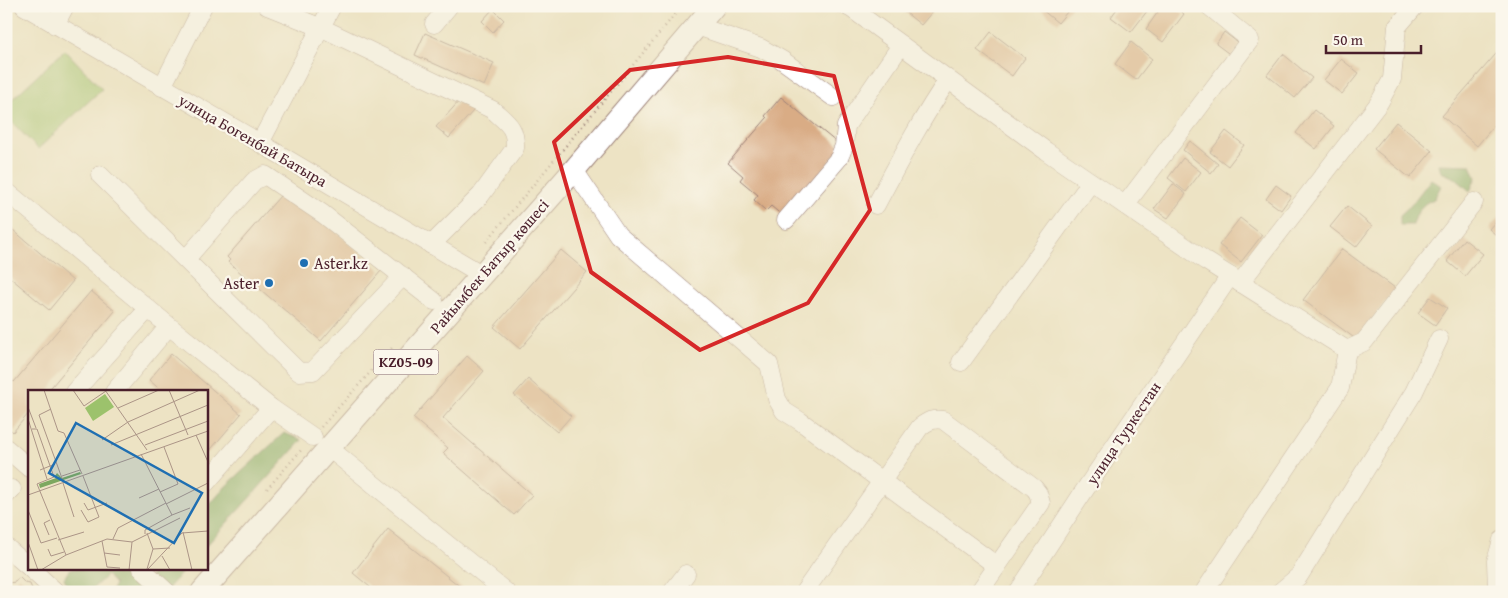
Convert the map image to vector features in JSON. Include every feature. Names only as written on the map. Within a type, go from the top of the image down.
[{"type":"main road","name":"Райымбек Батыр көшесі","points":[[202,592],[321,442],[481,274],[574,170],[714,6]]},
{"type":"street","name":"улица Богенбай Батыра","points":[[24,6],[481,274]]},
{"type":"street","points":[[56,25],[65,6]]},
{"type":"street","points":[[162,87],[202,6]]},
{"type":"street","points":[[267,6],[322,28],[493,110],[513,128],[516,139],[515,148],[481,195],[431,245]]},
{"type":"street","points":[[260,143],[332,6]]},
{"type":"street","points":[[434,24],[449,6]]},
{"type":"street","points":[[846,6],[1091,182],[1235,280],[1347,350]]},
{"type":"street","points":[[1125,205],[1250,40],[1209,6]]},
{"type":"street","name":"улица Туркестан","points":[[1018,592],[1084,490],[1235,280],[1380,103],[1392,79],[1397,27],[1416,6]]},
{"type":"street","points":[[697,26],[761,48],[782,60],[833,97]]},
{"type":"street","points":[[786,220],[839,158],[844,146],[846,126],[901,45]]},
{"type":"street","points":[[876,205],[904,152],[948,80]]},
{"type":"street","points":[[574,170],[618,235],[770,364],[778,399],[784,411],[997,566]]},
{"type":"street","points":[[100,175],[300,372],[313,371],[402,276]]},
{"type":"street","points":[[186,259],[254,181],[265,175],[323,214],[434,301]]},
{"type":"street","points":[[961,362],[1091,182]]},
{"type":"street","points":[[6,190],[169,326],[271,408],[321,442],[506,592]]},
{"type":"street","points":[[1347,350],[1364,342],[1474,202]]},
{"type":"street","points":[[76,390],[148,309]]},
{"type":"street","points":[[116,390],[169,326]]},
{"type":"street","points":[[1280,592],[1299,576],[1414,392],[1438,339]]},
{"type":"street","points":[[1204,592],[1340,388],[1347,350]]},
{"type":"street","points":[[208,481],[271,408]]},
{"type":"street","points":[[804,592],[920,427],[927,421],[936,419],[943,420],[1034,488],[1038,493],[1041,503],[980,592]]},
{"type":"street","points":[[6,448],[28,467]]},
{"type":"street","points":[[1497,592],[1496,561],[1502,540]]},
{"type":"street","points":[[6,547],[28,566]]},
{"type":"street","points":[[32,570],[56,592]]},
{"type":"street","points":[[143,570],[167,592]]},
{"type":"street","points":[[672,592],[686,574]]},
{"type":"path","points":[[486,242],[682,6]]},
{"type":"path","points":[[262,495],[321,442],[397,342]]},
{"type":"highlighted area","points":[[728,57],[834,76],[870,210],[808,303],[700,350],[591,272],[554,142],[630,70]]},
{"type":"green space","points":[[65,50],[102,89],[38,149],[6,116],[6,105]]},
{"type":"green space","points":[[1439,164],[1471,165],[1476,178],[1470,191],[1455,178],[1441,172]]},
{"type":"green space","points":[[1431,179],[1441,186],[1434,199],[1420,209],[1413,225],[1400,225],[1400,215],[1411,205]]},
{"type":"green space","points":[[284,433],[302,440],[208,544],[208,507],[225,487]]},
{"type":"green space","points":[[69,570],[127,570],[146,583],[155,570],[184,570],[165,592],[111,592],[115,584],[107,575],[89,592],[79,592],[73,591],[64,578]]},
{"type":"building","points":[[901,6],[926,6],[932,12],[921,25],[900,8]]},
{"type":"building","points":[[1043,6],[1072,6],[1058,23],[1041,9]]},
{"type":"building","points":[[1119,6],[1151,6],[1131,32],[1111,17]]},
{"type":"building","points":[[1162,6],[1174,6],[1184,14],[1163,42],[1146,29]]},
{"type":"building","points":[[493,9],[504,20],[493,32],[482,21]]},
{"type":"building","points":[[991,32],[1025,58],[1012,76],[977,50]]},
{"type":"building","points":[[1224,32],[1241,45],[1232,56],[1216,44]]},
{"type":"building","points":[[425,33],[494,63],[484,86],[415,55]]},
{"type":"building","points":[[1131,42],[1152,59],[1136,80],[1115,64]]},
{"type":"building","points":[[1502,47],[1502,116],[1477,146],[1442,116]]},
{"type":"building","points":[[1283,54],[1312,78],[1295,98],[1267,75]]},
{"type":"building","points":[[1341,59],[1359,73],[1342,94],[1324,80]]},
{"type":"building","points":[[781,97],[842,147],[784,217],[771,206],[766,211],[754,200],[758,195],[740,180],[743,176],[728,163],[767,118],[765,116]]},
{"type":"building","points":[[461,99],[474,110],[449,138],[436,127]]},
{"type":"building","points":[[1314,110],[1334,126],[1316,149],[1296,133]]},
{"type":"building","points":[[1396,122],[1432,151],[1410,178],[1374,149]]},
{"type":"building","points":[[1226,131],[1244,145],[1228,166],[1210,152]]},
{"type":"building","points":[[1190,141],[1218,164],[1211,173],[1183,150]]},
{"type":"building","points":[[1183,158],[1201,172],[1186,192],[1168,178]]},
{"type":"building","points":[[1173,184],[1186,194],[1168,218],[1154,209]]},
{"type":"building","points":[[1276,185],[1291,196],[1281,210],[1266,199]]},
{"type":"building","points":[[287,188],[381,271],[321,341],[228,262],[230,260],[227,257]]},
{"type":"building","points":[[1347,206],[1372,226],[1356,247],[1330,227]]},
{"type":"building","points":[[1502,214],[1502,240],[1489,229]]},
{"type":"building","points":[[1240,218],[1262,235],[1241,262],[1219,245]]},
{"type":"building","points":[[6,224],[73,281],[49,310],[6,274]]},
{"type":"building","points":[[1464,239],[1483,254],[1465,276],[1447,261]]},
{"type":"building","points":[[1342,249],[1395,288],[1357,340],[1303,300]]},
{"type":"building","points":[[561,250],[587,272],[520,349],[494,327]]},
{"type":"building","points":[[91,291],[115,311],[49,390],[28,390],[28,414],[13,432],[6,426],[6,376],[14,382]]},
{"type":"building","points":[[1430,297],[1447,308],[1435,325],[1418,313]]},
{"type":"building","points":[[171,354],[241,414],[208,453],[208,390],[161,390],[149,380]]},
{"type":"building","points":[[467,356],[484,371],[443,418],[532,495],[514,515],[443,453],[448,448],[413,418]]},
{"type":"building","points":[[528,379],[571,416],[557,432],[514,395]]},
{"type":"building","points":[[388,529],[467,592],[376,592],[353,573]]},
{"type":"building","points":[[19,577],[25,583],[30,584],[35,592],[6,592],[9,588],[9,583],[15,582]]},
{"type":"place","name":"Aster.kz","points":[[304,263]]},
{"type":"place","name":"Aster","points":[[269,283]]}]
